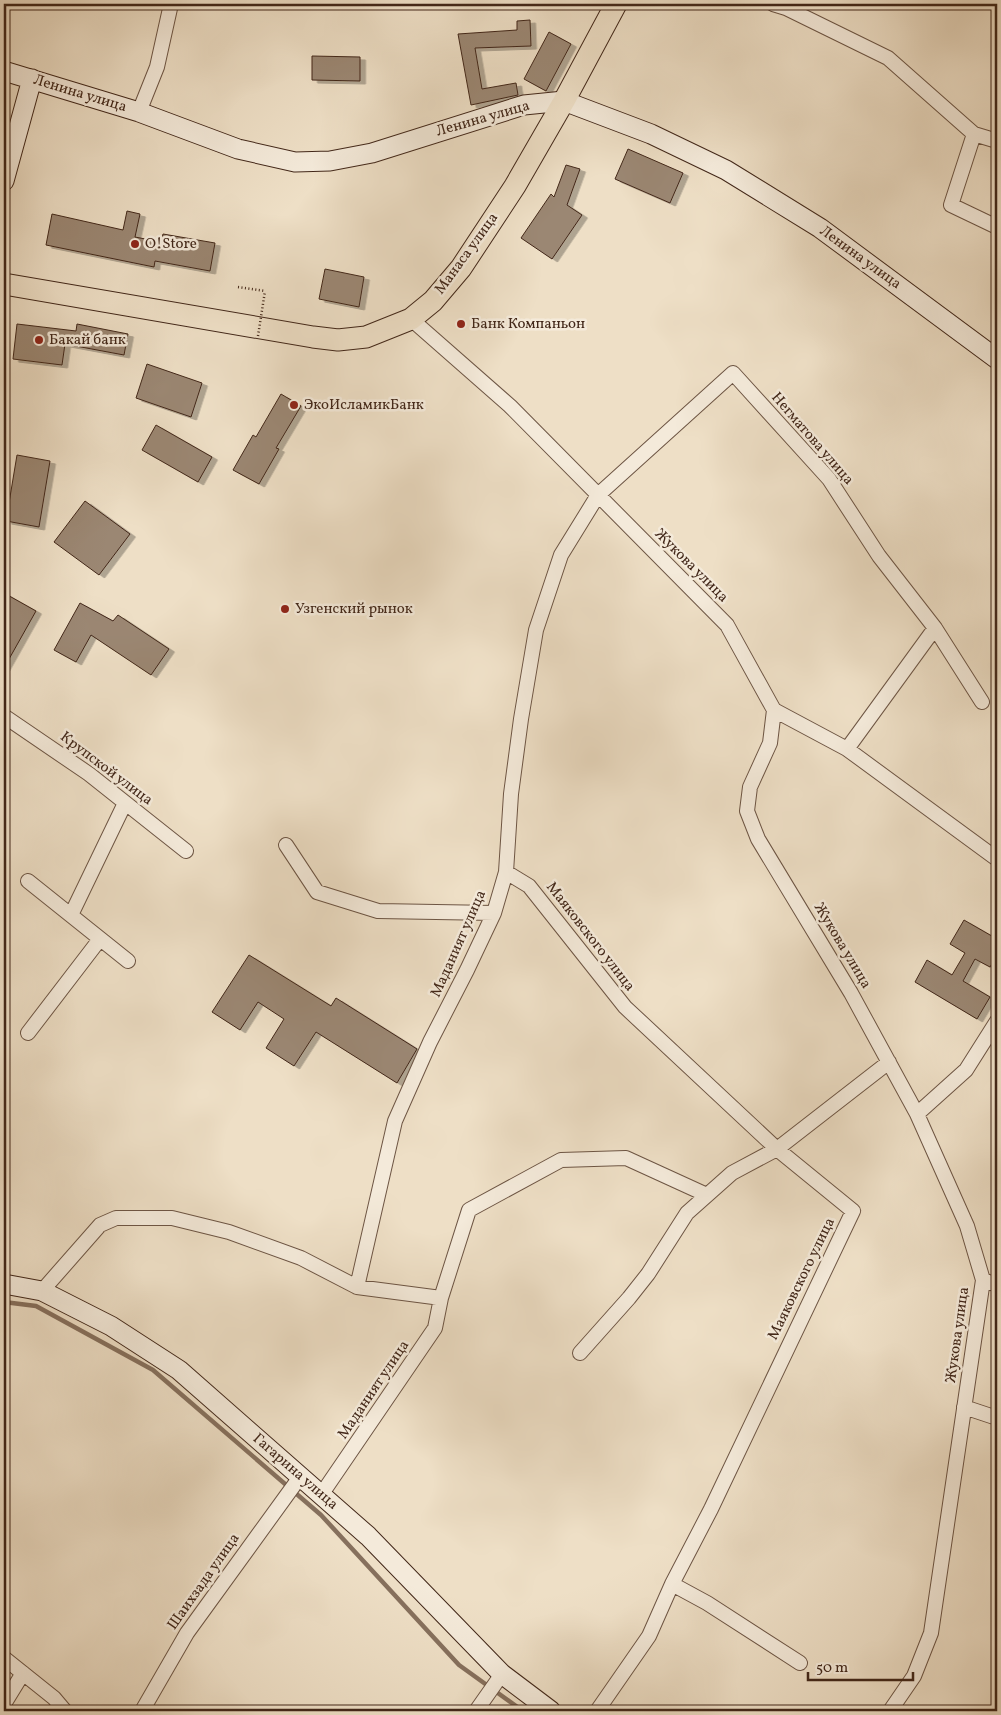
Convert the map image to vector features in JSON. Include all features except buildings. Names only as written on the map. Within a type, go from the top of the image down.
[{"type":"main road","name":"Манаса улица","points":[[4,284],[338,340],[366,338],[411,319],[433,301],[460,268],[515,186],[564,101],[616,4]]},
{"type":"street","points":[[139,112],[156,67],[171,4]]},
{"type":"street","points":[[773,4],[786,8],[888,58],[974,134],[997,140]]},
{"type":"street","name":"Ленина улица","points":[[4,71],[139,112],[238,149],[295,162],[330,161],[372,153],[524,105],[564,101],[651,134],[734,176],[820,228],[997,358]]},
{"type":"street","points":[[4,182],[32,79]]},
{"type":"street","points":[[974,134],[951,205],[997,227]]},
{"type":"street","name":"Жукова улица","points":[[411,319],[510,406],[727,625],[774,710],[770,743],[750,787],[747,811],[758,839],[851,993],[889,1062],[917,1114],[967,1226],[983,1280],[931,1633],[914,1676],[890,1711]]},
{"type":"street","name":"Негматова улица","points":[[598,495],[733,373],[829,479],[879,556],[935,628],[982,702]]},
{"type":"street","name":"Маданият улица","points":[[357,1287],[395,1121],[430,1042],[494,913],[506,872],[512,784],[536,630],[561,555],[598,495]]},
{"type":"street","points":[[847,748],[935,628]]},
{"type":"street","points":[[774,710],[847,748],[997,858]]},
{"type":"street","name":"Крупской улица","points":[[4,716],[88,774],[186,851]]},
{"type":"street","points":[[70,915],[125,803]]},
{"type":"street","points":[[286,846],[317,892],[378,910],[494,913]]},
{"type":"street","name":"Маяковского улица","points":[[506,872],[529,886],[567,937],[625,1007],[777,1149],[853,1211],[711,1509],[672,1584],[649,1636],[597,1711]]},
{"type":"street","points":[[28,881],[128,961]]},
{"type":"street","points":[[28,1033],[100,939]]},
{"type":"street","points":[[917,1114],[966,1070],[997,1020]]},
{"type":"street","points":[[580,1353],[648,1274],[687,1213],[732,1173],[777,1149],[889,1062]]},
{"type":"street","name":"Маданият улица","points":[[321,1495],[435,1328],[441,1298],[469,1210],[560,1160],[626,1158],[707,1195]]},
{"type":"street","points":[[42,1291],[100,1225],[116,1218],[172,1218],[229,1232],[300,1258],[357,1287],[441,1298]]},
{"type":"street","points":[[983,1280],[997,1285]]},
{"type":"street","name":"Гагарина улица","points":[[4,1284],[42,1291],[111,1326],[179,1370],[368,1536],[502,1674],[551,1711]]},
{"type":"street","points":[[964,1407],[997,1418]]},
{"type":"street","name":"Шаихзада улица","points":[[142,1711],[187,1633],[300,1477]]},
{"type":"street","points":[[672,1584],[707,1603],[800,1663]]},
{"type":"street","points":[[4,1658],[54,1698],[65,1711]]},
{"type":"street","points":[[4,1704],[23,1673]]},
{"type":"street","points":[[476,1711],[502,1674]]},
{"type":"path","points":[[238,287],[265,291],[258,336]]},
{"type":"waterway","points":[[4,1302],[36,1306],[153,1370],[321,1515],[459,1665],[523,1711]]},
{"type":"place","name":"O!Store","points":[[135,244]]},
{"type":"place","name":"Банк Компаньон","points":[[461,324]]},
{"type":"place","name":"Бакай банк","points":[[39,340]]},
{"type":"place","name":"ЭкоИсламикБанк","points":[[294,405]]},
{"type":"place","name":"Узгенский рынок","points":[[285,609]]}]
